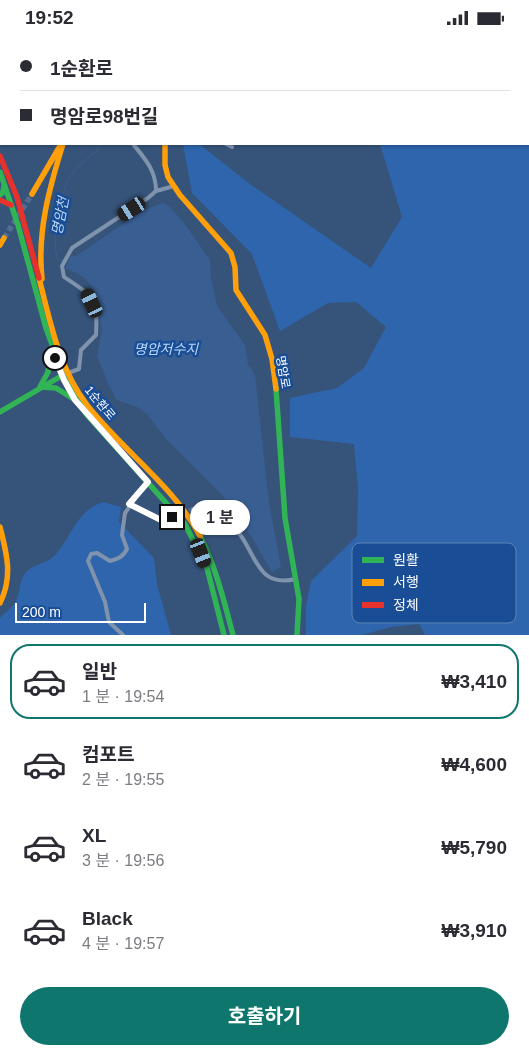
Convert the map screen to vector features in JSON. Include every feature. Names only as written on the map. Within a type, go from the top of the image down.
[{"type":"street","points":[[32,193],[61,145]]},
{"type":"street","points":[[46,306],[41,276],[42,223],[45,203],[62,145]]},
{"type":"street","points":[[134,145],[152,169],[156,179],[156,191]]},
{"type":"street","name":"명암로","points":[[165,145],[165,165],[168,177],[231,253],[235,267],[236,290],[264,335],[272,359],[277,396],[285,518],[299,599],[297,635]]},
{"type":"street","points":[[228,145],[232,147]]},
{"type":"street","name":"1순환로","points":[[0,156],[14,189],[65,374],[87,405],[173,498],[196,527],[214,565],[233,635]]},
{"type":"street","name":"1순환로","points":[[0,172],[12,206],[52,346],[75,400],[185,524],[201,553],[224,635]]},
{"type":"street","points":[[0,195],[3,192],[4,183]]},
{"type":"street","points":[[0,413],[40,387],[79,369],[81,350],[96,335],[97,313],[88,292],[64,277],[62,266],[72,248],[156,191],[174,186]]},
{"type":"street","points":[[0,200],[12,206]]},
{"type":"street","points":[[0,245],[4,238]]},
{"type":"street","points":[[40,387],[51,363],[52,346]]},
{"type":"street","points":[[40,387],[62,390],[75,400]]},
{"type":"street","points":[[123,635],[109,622],[105,602],[88,561],[91,554],[96,553],[110,561],[120,558],[124,554],[127,549],[122,535],[122,525],[129,504],[148,482]]},
{"type":"street","points":[[129,504],[161,520],[172,517]]},
{"type":"street","points":[[193,509],[205,507],[226,520],[239,532],[261,569],[270,579],[281,581],[296,579]]},
{"type":"street","points":[[0,527],[10,569],[8,586],[0,603]]},
{"type":"shaded area","points":[[183,145],[200,145],[250,184],[371,268],[402,217],[380,145],[529,145],[529,635],[425,635],[419,624],[391,627],[362,635],[306,635],[306,606],[311,581],[357,536],[358,488],[354,444],[290,437],[290,398],[337,388],[364,368],[386,327],[356,302],[328,303],[280,331],[252,254],[192,193]]},
{"type":"shaded area","points":[[103,502],[121,507],[119,522],[154,558],[157,584],[171,635],[0,635],[0,618],[16,601],[21,581],[27,571],[52,558],[81,517],[94,506]]},
{"type":"water","name":"명암저수지","points":[[164,203],[184,223],[210,260],[211,277],[217,306],[245,345],[248,364],[255,375],[269,503],[281,567],[272,572],[240,517],[221,494],[167,440],[147,414],[137,407],[117,400],[97,356],[102,330],[95,295],[89,283],[82,276],[65,268],[71,256],[76,256],[120,226],[145,211]]},
{"type":"waterway","name":"명암천","points":[[62,261],[57,258],[55,239],[63,191],[72,174],[102,145]]},
{"type":"tunnel","points":[[4,238],[32,194]]},
{"type":"tunnel","points":[[172,517],[193,509]]},
{"type":"traffic: fast","points":[[0,172],[18,225],[46,328],[65,380],[87,415],[185,524],[207,568],[224,635]]},
{"type":"traffic: fast","points":[[0,195],[3,192],[4,185]]},
{"type":"traffic: fast","points":[[51,351],[48,372],[40,387],[56,388],[72,398]]},
{"type":"traffic: fast","points":[[0,412],[63,375]]},
{"type":"traffic: fast","points":[[276,389],[285,518],[299,599],[297,635]]},
{"type":"traffic: fast","points":[[200,536],[215,572],[233,635]]},
{"type":"traffic: slow","points":[[42,279],[41,244],[45,211],[63,145]]},
{"type":"traffic: slow","points":[[165,145],[165,165],[168,177],[180,195],[231,253],[235,267],[236,290],[265,335],[272,359],[276,389]]},
{"type":"traffic: slow","points":[[32,194],[60,146]]},
{"type":"traffic: slow","points":[[0,245],[4,238]]},
{"type":"traffic: slow","points":[[39,278],[62,360],[77,391],[101,421],[176,500],[200,536]]},
{"type":"traffic: slow","points":[[0,527],[8,565],[8,575],[0,603]]},
{"type":"traffic: jam","points":[[0,156],[17,197],[39,278]]},
{"type":"traffic: jam","points":[[0,200],[11,205]]},
{"type":"route","points":[[55,358],[75,400],[148,482],[129,504],[161,520],[172,517]]}]
